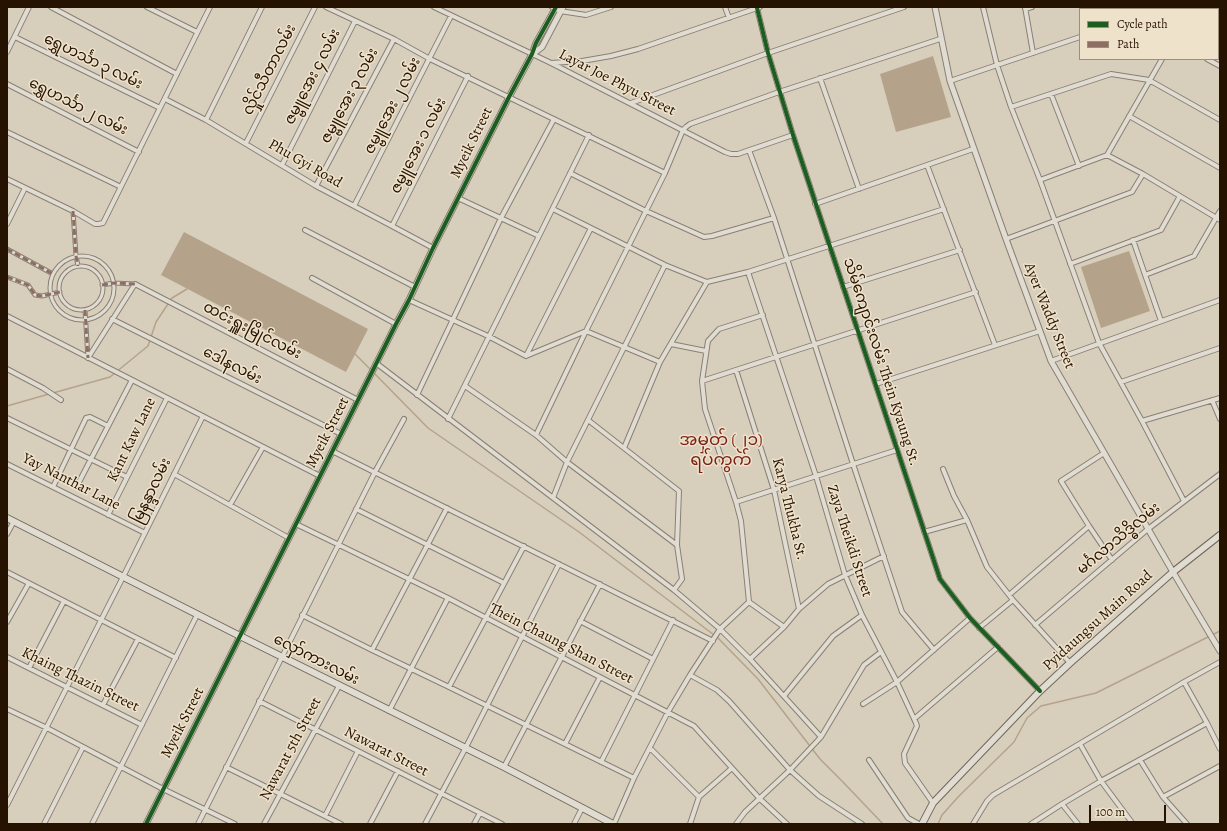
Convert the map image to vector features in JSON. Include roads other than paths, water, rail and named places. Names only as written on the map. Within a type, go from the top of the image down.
[{"type":"main road","name":"လှော်ကားလမ်း","points":[[7,518],[281,657],[504,767],[614,824]]},
{"type":"main road","name":"Pyidaungsu Main Road","points":[[921,824],[933,803],[1040,691],[1173,572],[1220,535]]},
{"type":"street","points":[[7,52],[29,7]]},
{"type":"street","points":[[51,7],[177,74]]},
{"type":"street","points":[[147,7],[198,32]]},
{"type":"street","points":[[7,179],[73,211],[94,224],[103,223],[210,7]]},
{"type":"street","points":[[206,120],[262,7]]},
{"type":"street","name":"လှိုင်သီတာလမ်း","points":[[246,143],[315,7]]},
{"type":"street","points":[[326,7],[394,39],[430,59],[468,76],[664,173]]},
{"type":"street","name":"Layar Joe Phyu Street","points":[[434,7],[551,62],[725,152],[738,154],[792,135]]},
{"type":"street","points":[[557,8],[586,15],[611,7]]},
{"type":"street","points":[[725,7],[729,18]]},
{"type":"street","points":[[631,104],[768,53],[904,7]]},
{"type":"street","name":"Ayer Waddy Street","points":[[935,7],[940,39],[950,81],[973,149],[1051,360],[1220,651]]},
{"type":"street","points":[[983,7],[997,65],[1011,107],[1040,180],[1099,343],[1184,501]]},
{"type":"street","points":[[1032,7],[1025,8],[1033,53]]},
{"type":"street","name":"Myeik Street","points":[[146,824],[409,300],[433,248],[508,97],[532,54],[542,47],[557,8]]},
{"type":"street","points":[[551,62],[582,61],[638,49],[759,8]]},
{"type":"street","name":"သိမ်ကျောင်းလမ်း Thein Kyaung St.","points":[[759,8],[768,53],[792,135],[830,245],[940,579],[970,618],[1040,691]]},
{"type":"street","name":"ဇမ္ဗူအေး ၂ လမ်း","points":[[354,206],[452,16]]},
{"type":"street","points":[[1219,20],[1220,16]]},
{"type":"street","name":"ဇမ္ဗူအေး ၄ လမ်း","points":[[282,165],[354,21]]},
{"type":"street","name":"ရွှေဟင်္သာ ၃ လမ်း","points":[[15,37],[160,108]]},
{"type":"street","points":[[950,81],[1079,37]]},
{"type":"street","name":"ဇမ္ဗူအေး ၃ လမ်း","points":[[316,186],[394,39]]},
{"type":"street","points":[[536,435],[684,130],[690,124],[820,78],[940,39]]},
{"type":"street","points":[[1040,180],[1107,155],[1161,60]]},
{"type":"street","points":[[1209,60],[1220,66]]},
{"type":"street","points":[[1011,107],[1111,74],[1149,80],[1220,120]]},
{"type":"street","name":"ဇမ္ဗူအေး ၁ လမ်း","points":[[392,226],[468,76]]},
{"type":"street","points":[[820,78],[859,189]]},
{"type":"street","name":"ရွှေဟင်္သာ ၂ လမ်း","points":[[7,84],[139,152]]},
{"type":"street","points":[[1051,94],[1079,166]]},
{"type":"street","name":"Phu Gyi Road","points":[[165,99],[246,143],[316,186],[433,248]]},
{"type":"street","points":[[1129,116],[1220,168]]},
{"type":"street","points":[[417,395],[501,218],[554,119]]},
{"type":"street","points":[[7,132],[122,187]]},
{"type":"street","points":[[448,419],[589,135]]},
{"type":"street","points":[[815,204],[973,149]]},
{"type":"street","points":[[749,150],[774,218],[902,612],[934,650]]},
{"type":"street","points":[[1107,155],[1143,174],[1218,219]]},
{"type":"street","points":[[927,165],[995,345]]},
{"type":"street","points":[[570,173],[646,211],[704,237],[774,218]]},
{"type":"street","points":[[1006,240],[1132,192],[1143,174]]},
{"type":"street","points":[[7,224],[25,188]]},
{"type":"street","points":[[1070,264],[1161,230],[1180,196]]},
{"type":"street","points":[[458,198],[539,236]]},
{"type":"street","points":[[553,209],[664,265],[707,282],[748,272],[944,209]]},
{"type":"street","points":[[73,211],[78,266]]},
{"type":"street","points":[[1145,275],[1194,256],[1218,219],[1220,211]]},
{"type":"street","points":[[526,356],[591,228]]},
{"type":"street","points":[[305,230],[415,287]]},
{"type":"street","points":[[1133,240],[1162,321]]},
{"type":"street","points":[[7,249],[53,274]]},
{"type":"street","points":[[843,287],[960,250]]},
{"type":"street","points":[[76,256],[86,256],[96,259],[104,265],[114,282],[114,293],[111,303],[96,317],[86,320],[76,320],[67,317],[59,311],[53,303],[50,293],[50,284],[53,274],[59,266],[76,256]]},
{"type":"street","points":[[553,498],[567,462],[664,265]]},
{"type":"street","points":[[78,266],[92,269],[102,280],[102,295],[99,301],[94,306],[84,310],[74,309],[68,306],[63,300],[59,286],[65,273],[78,266]]},
{"type":"street","name":"Zaya Theikdi Street","points":[[748,272],[816,476],[845,575],[862,616],[897,682],[914,719]]},
{"type":"street","points":[[7,277],[28,285],[35,295],[42,296],[60,292]]},
{"type":"street","points":[[312,278],[396,324]]},
{"type":"street","points":[[88,358],[135,284],[114,282],[102,285]]},
{"type":"street","points":[[624,448],[660,362],[707,282]]},
{"type":"street","name":"ထင်းရှူးမြိုင်လမ်း","points":[[135,284],[358,400]]},
{"type":"street","points":[[702,381],[976,292]]},
{"type":"street","points":[[409,300],[488,336],[526,356]]},
{"type":"street","points":[[1051,360],[1220,300]]},
{"type":"street","points":[[84,310],[88,358]]},
{"type":"street","points":[[762,315],[719,328],[708,341],[702,381],[705,409],[741,521],[749,602],[784,627]]},
{"type":"street","points":[[8,318],[320,476]]},
{"type":"street","name":"ဒေါနလမ်း","points":[[112,319],[341,434]]},
{"type":"street","points":[[526,356],[586,331],[660,362]]},
{"type":"street","points":[[876,384],[1040,331]]},
{"type":"street","points":[[671,344],[706,351]]},
{"type":"street","points":[[1121,382],[1220,348]]},
{"type":"street","points":[[376,364],[674,590],[720,629],[750,659],[784,696],[820,739]]},
{"type":"street","points":[[7,369],[43,388],[61,400]]},
{"type":"street","name":"Karya Thukha St.","points":[[736,370],[774,490],[800,609]]},
{"type":"street","points":[[58,476],[77,486],[132,380]]},
{"type":"street","points":[[465,386],[536,435],[567,462],[677,545]]},
{"type":"street","name":"Kant Kaw Lane","points":[[108,515],[166,398]]},
{"type":"street","points":[[1142,421],[1220,398]]},
{"type":"street","points":[[1212,400],[1220,419]]},
{"type":"street","name":"မြနန္ဒာလမ်း","points":[[7,805],[203,416]]},
{"type":"street","points":[[53,487],[86,418],[90,417],[108,426]]},
{"type":"street","points":[[7,418],[127,478]]},
{"type":"street","points":[[198,824],[338,544],[404,419]]},
{"type":"street","points":[[588,420],[679,491],[677,545],[682,579],[674,590]]},
{"type":"street","points":[[230,505],[263,447]]},
{"type":"street","points":[[736,502],[897,450]]},
{"type":"street","points":[[332,451],[713,640]]},
{"type":"street","points":[[1104,453],[1061,481],[1112,560]]},
{"type":"street","name":"Yay Nanthar Lane","points":[[7,464],[145,533]]},
{"type":"street","points":[[943,469],[954,496],[967,520],[986,567],[1013,600],[1070,663]]},
{"type":"street","points":[[174,474],[289,538]]},
{"type":"street","name":"မင်္ဂလာသိဒ္ဓိလမ်း","points":[[1035,625],[1148,529],[1220,474]]},
{"type":"street","points":[[372,650],[447,508]]},
{"type":"street","points":[[356,509],[504,583]]},
{"type":"street","points":[[924,532],[967,520]]},
{"type":"street","points":[[7,534],[14,521]]},
{"type":"street","name":"Thein Chaung Shan Street","points":[[296,524],[448,598],[694,726],[760,799],[787,824]]},
{"type":"street","points":[[1009,595],[1089,526]]},
{"type":"street","points":[[449,687],[524,546]]},
{"type":"street","points":[[750,659],[784,627],[800,609],[828,584],[884,556]]},
{"type":"street","points":[[425,824],[442,794],[558,564]]},
{"type":"street","points":[[7,572],[176,658]]},
{"type":"street","points":[[7,622],[29,583]]},
{"type":"street","points":[[504,767],[600,584]]},
{"type":"street","points":[[389,711],[448,598]]},
{"type":"street","points":[[979,628],[1013,600]]},
{"type":"street","points":[[29,668],[64,601]]},
{"type":"street","points":[[614,824],[634,778],[668,712],[690,675],[720,629],[749,602]]},
{"type":"street","points":[[92,824],[198,614]]},
{"type":"street","points":[[302,615],[634,778]]},
{"type":"street","points":[[784,696],[833,636],[862,616]]},
{"type":"street","points":[[863,704],[897,682],[970,618]]},
{"type":"street","points":[[601,762],[673,620]]},
{"type":"street","points":[[580,621],[653,658]]},
{"type":"street","points":[[103,705],[138,639]]},
{"type":"street","points":[[933,803],[905,763],[904,759],[904,754],[917,726],[914,719],[998,647]]},
{"type":"street","points":[[736,824],[745,812],[790,770],[820,739],[864,665],[881,652]]},
{"type":"street","name":"Khaing Thazin Street","points":[[7,657],[142,724]]},
{"type":"street","points":[[973,824],[987,801],[994,795],[1220,662]]},
{"type":"street","points":[[690,675],[717,690],[729,701],[790,770],[819,796],[862,824]]},
{"type":"street","points":[[565,744],[600,677]]},
{"type":"street","points":[[1184,682],[1220,749]]},
{"type":"street","name":"Nawarat 5th Street","points":[[264,824],[339,686]]},
{"type":"street","name":"Nawarat Street","points":[[259,701],[502,824]]},
{"type":"street","points":[[8,711],[47,728],[163,789],[235,824]]},
{"type":"street","points":[[1031,824],[1101,781],[1207,723]]},
{"type":"street","points":[[1080,744],[1101,781],[1133,824]]},
{"type":"street","points":[[44,824],[83,747]]},
{"type":"street","points":[[650,748],[699,797]]},
{"type":"street","points":[[325,816],[358,751]]},
{"type":"street","points":[[869,760],[908,818],[921,824]]},
{"type":"street","points":[[1140,760],[1163,798],[1187,824]]},
{"type":"street","points":[[1163,798],[1220,766]]},
{"type":"street","points":[[226,767],[341,824]]},
{"type":"street","points":[[690,824],[699,797],[732,768]]},
{"type":"street","points":[[370,824],[398,771]]},
{"type":"street","points":[[1062,804],[1078,824]]},
{"type":"street","points":[[574,824],[582,808]]},
{"type":"street","points":[[474,824],[480,813]]},
{"type":"waterway","points":[[53,393],[110,377],[148,346],[156,322],[172,298],[187,289]]},
{"type":"waterway","points":[[355,354],[371,370]]},
{"type":"waterway","points":[[374,373],[428,428],[579,532],[714,635]]},
{"type":"waterway","points":[[7,406],[49,394]]},
{"type":"waterway","points":[[938,824],[942,815],[959,796],[1014,742],[1027,718],[1041,706],[1096,693],[1220,631]]},
{"type":"waterway","points":[[717,637],[758,679],[820,759],[883,824]]},
{"type":"district","name":"အမှတ် (၂၁) ရပ်ကွက်","points":[[721,451]]}]
